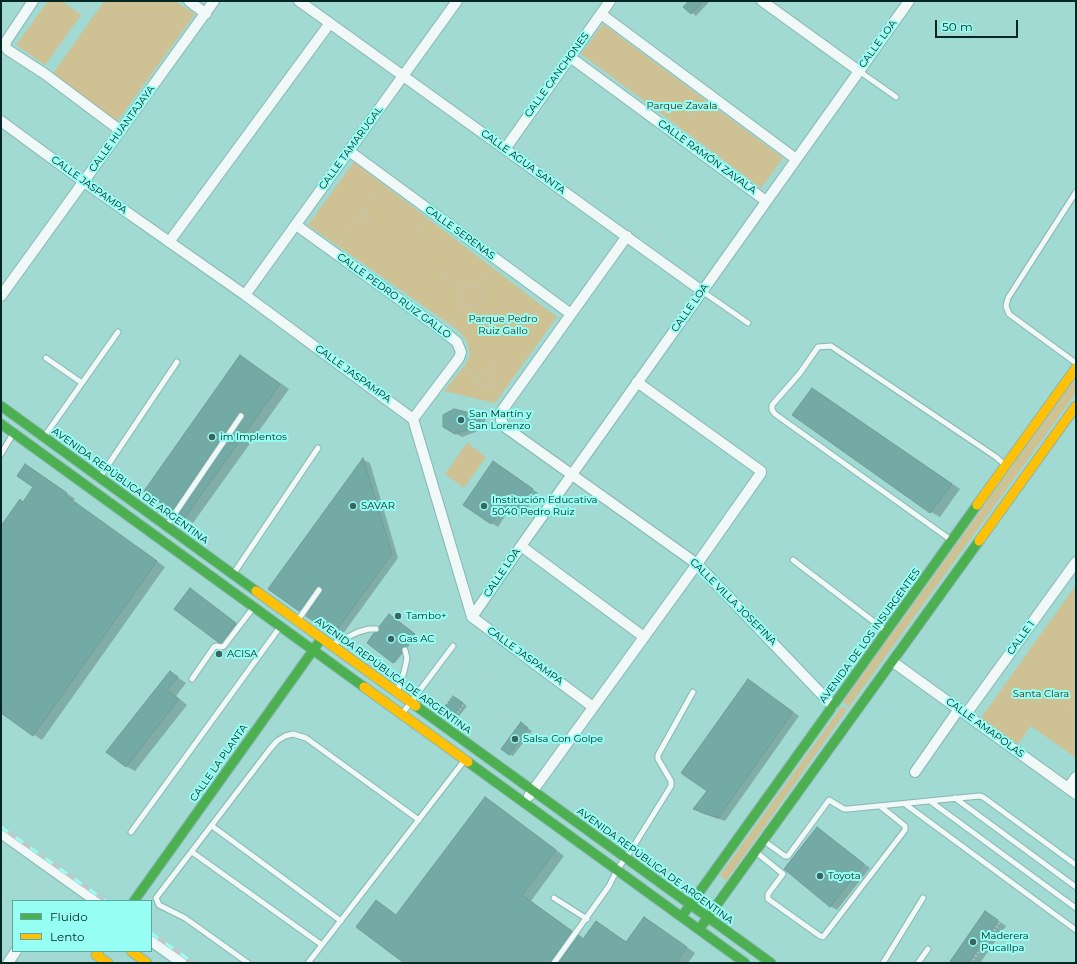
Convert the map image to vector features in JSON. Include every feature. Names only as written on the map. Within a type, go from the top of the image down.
[{"type":"main road","name":"AVENIDA DE LOS INSURGENTES","points":[[681,917],[1076,368]]},
{"type":"main road","name":"AVENIDA REPÚBLICA DE ARGENTINA","points":[[1,406],[771,963]]},
{"type":"main road","points":[[699,929],[893,662],[1076,406]]},
{"type":"main road","points":[[1,424],[699,929],[741,962]]},
{"type":"main road","name":"CALLE LA PLANTA","points":[[135,900],[322,638]]},
{"type":"main road","points":[[95,952],[108,963]]},
{"type":"main road","points":[[132,952],[147,963]]},
{"type":"street","points":[[34,1],[6,40],[5,46],[8,50],[45,74],[121,131]]},
{"type":"street","points":[[189,1],[206,14]]},
{"type":"street","name":"CALLE HUANTAJAYA","points":[[1,296],[214,1]]},
{"type":"street","name":"CALLE AGUA SANTA","points":[[299,1],[702,291]]},
{"type":"street","name":"CALLE TAMARUGAL","points":[[245,295],[457,1]]},
{"type":"street","name":"CALLE CANCHONES","points":[[505,149],[610,1]]},
{"type":"street","points":[[762,1],[859,71]]},
{"type":"street","name":"CALLE LOA","points":[[472,617],[571,474],[909,1]]},
{"type":"street","points":[[601,14],[796,159]]},
{"type":"street","points":[[169,242],[330,23]]},
{"type":"street","name":"CALLE RAMÓN ZAVALA","points":[[570,57],[766,201]]},
{"type":"street","name":"CALLE JASPAMPA","points":[[1,121],[84,182],[245,295],[413,419]]},
{"type":"street","name":"CALLE SERENAS","points":[[349,151],[571,314]]},
{"type":"street","name":"CALLE PEDRO RUIZ GALLO","points":[[296,225],[457,342],[460,347],[460,352],[459,358],[456,361]]},
{"type":"street","points":[[509,400],[627,236]]},
{"type":"street","points":[[456,361],[413,419],[472,617]]},
{"type":"street","points":[[524,802],[697,564],[761,473],[761,471],[637,382]]},
{"type":"street","name":"CALLE VILLA JOSEFINA","points":[[509,400],[501,412],[501,420],[505,427],[697,564],[833,706]]},
{"type":"street","points":[[521,546],[644,637]]},
{"type":"street","name":"CALLE 1","points":[[915,772],[1076,562]]},
{"type":"street","name":"CALLE JASPAMPA","points":[[472,617],[593,706]]},
{"type":"street","name":"CALLE AMAPOLAS","points":[[893,662],[1072,791]]},
{"type":"street","points":[[1072,791],[1076,777]]},
{"type":"street","points":[[1,833],[95,900]]},
{"type":"street","points":[[152,941],[182,963]]},
{"type":"street","points":[[10,962],[15,952]]},
{"type":"lane","points":[[859,71],[896,97]]},
{"type":"lane","points":[[1076,192],[1008,298],[1006,306],[1009,314],[1076,363]]},
{"type":"lane","name":"CALLE AGUA SANTA","points":[[702,291],[748,323]]},
{"type":"lane","points":[[44,437],[118,332]]},
{"type":"lane","points":[[952,541],[775,414],[772,410],[772,406],[800,373],[818,347],[831,346],[1006,465]]},
{"type":"lane","points":[[46,358],[82,383]]},
{"type":"lane","points":[[100,478],[177,362]]},
{"type":"lane","points":[[166,526],[241,416]]},
{"type":"lane","points":[[1,454],[22,422]]},
{"type":"lane","points":[[233,574],[318,448]]},
{"type":"lane","points":[[793,560],[886,632]]},
{"type":"lane","points":[[298,621],[319,590]]},
{"type":"lane","points":[[192,679],[214,647],[224,646],[254,607]]},
{"type":"lane","points":[[132,832],[280,626]]},
{"type":"lane","points":[[331,645],[358,632],[376,629]]},
{"type":"lane","points":[[402,714],[453,646]]},
{"type":"lane","points":[[397,693],[407,658],[405,650]]},
{"type":"lane","points":[[554,963],[609,886],[616,870],[635,844],[672,786],[671,781],[658,759],[658,755],[694,692]]},
{"type":"lane","points":[[248,963],[185,918],[159,905],[156,898],[270,749],[285,736],[293,734],[306,738],[419,820]]},
{"type":"lane","points":[[308,963],[465,760]]},
{"type":"lane","points":[[763,840],[788,856],[829,800],[844,809],[975,796],[983,797],[1076,865]]},
{"type":"lane","points":[[955,798],[1076,887]]},
{"type":"lane","points":[[930,801],[1076,908]]},
{"type":"lane","points":[[905,804],[1076,930]]},
{"type":"lane","points":[[755,851],[783,872],[768,894],[768,899],[823,937],[905,830],[905,826],[880,806]]},
{"type":"lane","points":[[212,826],[341,920]]},
{"type":"lane","points":[[192,852],[322,945]]},
{"type":"lane","points":[[554,898],[587,918]]},
{"type":"lane","points":[[883,963],[923,898]]},
{"type":"lane","points":[[918,963],[928,949]]},
{"type":"path","points":[[74,1],[87,11]]},
{"type":"path","points":[[45,74],[50,66],[50,62],[94,1]]},
{"type":"path","points":[[412,64],[713,276]]},
{"type":"path","points":[[690,108],[695,109],[697,112],[696,115],[692,117],[689,116],[688,111],[690,108]]},
{"type":"path","points":[[334,252],[387,178]]},
{"type":"path","points":[[415,232],[432,212]]},
{"type":"path","points":[[360,215],[373,224]]},
{"type":"path","points":[[479,286],[498,261]]},
{"type":"path","points":[[438,270],[463,288]]},
{"type":"path","points":[[468,284],[476,284],[479,286],[483,292],[480,303],[473,306],[466,304],[461,299],[460,295],[463,288],[468,284]]},
{"type":"path","points":[[443,331],[466,304]]},
{"type":"path","points":[[487,375],[498,359]]},
{"type":"path","points":[[456,361],[478,376]]},
{"type":"path","points":[[478,376],[481,374],[487,375]]},
{"type":"path","points":[[478,376],[476,380],[479,386],[485,387],[490,380],[487,375]]},
{"type":"path","points":[[488,384],[509,400]]},
{"type":"path","points":[[423,711],[467,651]]},
{"type":"path","points":[[434,719],[484,653]]},
{"type":"path","points":[[447,728],[489,669]]},
{"type":"path","points":[[1065,708],[1076,715]]},
{"type":"path","points":[[480,753],[513,710]]},
{"type":"path","points":[[33,900],[54,870]]},
{"type":"path","points":[[1,895],[12,903]]},
{"type":"path","points":[[971,963],[1004,917]]},
{"type":"path","points":[[1041,963],[1052,948]]},
{"type":"green space","points":[[48,1],[62,1],[81,15],[45,65],[16,45]]},
{"type":"green space","points":[[104,1],[175,1],[195,14],[116,123],[52,75]]},
{"type":"green space","name":"Parque Zavala","points":[[603,24],[783,158],[761,188],[581,54]]},
{"type":"green space","name":"Parque Pedro Ruiz Gallo","points":[[354,162],[557,317],[495,403],[444,391],[466,364],[470,354],[467,341],[459,331],[308,225]]},
{"type":"green space","points":[[1076,378],[1076,393],[849,707],[843,702]]},
{"type":"green space","points":[[467,443],[486,457],[464,488],[445,474]]},
{"type":"green space","name":"Santa Clara","points":[[1076,585],[1076,758],[1031,726],[1018,744],[981,718]]},
{"type":"green space","points":[[842,706],[847,710],[726,881],[720,875]]},
{"type":"building","points":[[689,1],[704,1],[691,14],[683,7]]},
{"type":"building","name":"im Implentos","points":[[240,355],[280,384],[184,519],[178,515],[244,418],[244,413],[241,412],[238,414],[172,511],[144,491]]},
{"type":"building","points":[[812,388],[952,484],[930,513],[792,415]]},
{"type":"building","name":"San Martín y San Lorenzo","points":[[454,409],[479,415],[480,425],[455,434],[443,427],[443,415]]},
{"type":"building","name":"SAVAR","points":[[363,458],[392,554],[333,635],[306,616],[322,592],[322,587],[319,586],[316,588],[299,611],[268,589]]},
{"type":"building","points":[[493,461],[533,489],[515,515],[503,506],[491,524],[463,505]]},
{"type":"building","points":[[25,464],[67,493],[65,495],[157,561],[33,736],[1,713],[1,526],[20,499],[23,502],[33,487],[17,476]]},
{"type":"building","points":[[190,588],[236,623],[221,643],[174,609]]},
{"type":"building","name":"Gas AC","points":[[389,614],[415,634],[406,646],[402,647],[401,652],[393,663],[367,643],[374,633],[379,631],[379,627]]},
{"type":"building","points":[[170,671],[178,677],[167,690],[179,699],[126,767],[106,752]]},
{"type":"building","points":[[748,679],[793,712],[718,818],[693,809],[707,791],[681,773]]},
{"type":"building","points":[[453,696],[463,703],[452,717],[442,710]]},
{"type":"building","name":"Salsa Con Golpe","points":[[521,722],[528,728],[509,755],[501,749]]},
{"type":"building","points":[[485,797],[556,850],[522,895],[572,931],[550,963],[404,963],[356,927],[376,900],[396,915]]},
{"type":"building","points":[[817,827],[864,864],[830,907],[784,869]]},
{"type":"building","name":"Maderera Pucallpa","points":[[985,911],[998,920],[968,963],[949,963]]},
{"type":"building","points":[[644,917],[687,947],[676,963],[559,963],[579,935],[583,939],[596,921],[626,942]]},
{"type":"railway","points":[[1,827],[105,900]]},
{"type":"railway","points":[[152,934],[194,963]]},
{"type":"traffic: fast","points":[[1,406],[256,591]]},
{"type":"traffic: fast","points":[[1,424],[364,687]]},
{"type":"traffic: fast","points":[[685,912],[977,505]]},
{"type":"traffic: fast","points":[[703,924],[979,541]]},
{"type":"traffic: fast","points":[[135,900],[319,642]]},
{"type":"traffic: fast","points":[[416,706],[771,963]]},
{"type":"traffic: fast","points":[[468,762],[745,963]]},
{"type":"traffic: slow","points":[[977,505],[1076,368]]},
{"type":"traffic: slow","points":[[979,541],[1076,406]]},
{"type":"traffic: slow","points":[[256,591],[416,706]]},
{"type":"traffic: slow","points":[[364,687],[468,762]]},
{"type":"traffic: slow","points":[[98,952],[96,955],[108,963]]},
{"type":"traffic: slow","points":[[132,952],[147,963]]},
{"type":"place","name":"San Martín y San Lorenzo","points":[[461,420]]},
{"type":"place","name":"im Implentos","points":[[212,437]]},
{"type":"place","name":"SAVAR","points":[[353,506]]},
{"type":"place","name":"Institución Educativa 5040 Pedro Ruiz","points":[[484,506]]},
{"type":"place","name":"Tambo+","points":[[398,616]]},
{"type":"place","name":"Gas AC","points":[[391,639]]},
{"type":"place","name":"ACISA","points":[[219,654]]},
{"type":"place","name":"Salsa Con Golpe","points":[[515,739]]},
{"type":"place","name":"Toyota","points":[[820,876]]},
{"type":"place","name":"Maderera Pucallpa","points":[[973,942]]}]
